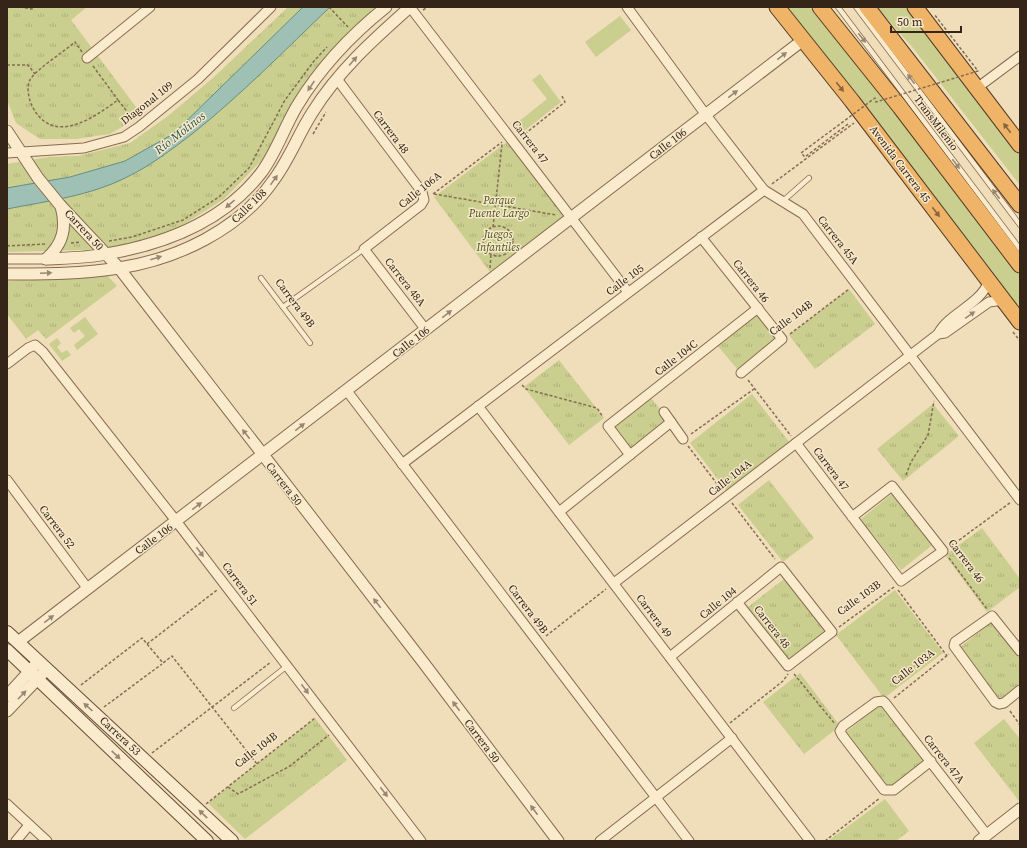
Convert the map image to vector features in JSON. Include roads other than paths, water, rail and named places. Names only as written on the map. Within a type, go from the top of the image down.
[{"type":"highway","name":"Avenida Carrera 45","points":[[777,7],[863,116],[1020,322]]},
{"type":"highway","points":[[820,7],[900,107],[1020,265]]},
{"type":"highway","points":[[867,7],[1018,202]]},
{"type":"highway","points":[[914,7],[1020,145]]},
{"type":"main road","name":"Carrera 53","points":[[7,632],[42,666],[145,758],[232,841]]},
{"type":"main road","name":"Carrera 53","points":[[7,650],[206,841]]},
{"type":"street","points":[[87,58],[150,7]]},
{"type":"street","name":"Diagonal 109","points":[[7,153],[84,148],[112,142],[124,137],[139,127],[198,79],[271,7]]},
{"type":"street","name":"Calle 108","points":[[7,259],[46,259],[106,254],[153,243],[186,231],[209,220],[236,198],[262,171],[297,106],[351,30],[386,7]]},
{"type":"street","name":"Calle 108","points":[[7,274],[33,274],[119,268],[168,255],[207,239],[241,216],[273,182],[292,151],[312,112],[337,79],[364,47],[410,7]]},
{"type":"street","name":"Carrera 47","points":[[410,7],[573,217],[628,292]]},
{"type":"street","name":"Carrera 45A","points":[[627,7],[706,115],[764,190],[783,200],[803,214],[857,283],[1019,499]]},
{"type":"street","name":"Calle 106","points":[[18,642],[263,456],[803,40]]},
{"type":"street","points":[[977,88],[1020,56]]},
{"type":"street","name":"Carrera 48","points":[[337,79],[422,192],[424,200]]},
{"type":"street","name":"Carrera 50","points":[[7,131],[38,178],[58,203],[119,268],[558,841]]},
{"type":"street","name":"Calle 105","points":[[402,464],[764,190]]},
{"type":"street","name":"Calle 106A","points":[[364,250],[421,205],[424,200]]},
{"type":"street","points":[[46,259],[60,243],[64,223],[58,203]]},
{"type":"street","name":"Carrera 46","points":[[701,237],[782,340]]},
{"type":"street","name":"Carrera 48A","points":[[364,250],[426,330]]},
{"type":"street","name":"Calle 104A","points":[[938,334],[943,324],[983,294],[989,281]]},
{"type":"street","name":"Calle 104A","points":[[614,583],[938,334],[945,332],[990,302],[1004,300]]},
{"type":"street","name":"Calle 104C","points":[[630,455],[608,426],[758,308]]},
{"type":"street","name":"Calle 104B","points":[[741,372],[782,340]]},
{"type":"street","name":"Carrera 51","points":[[7,364],[28,348],[35,345],[48,358],[288,666],[421,841]]},
{"type":"street","name":"Carrera 49B","points":[[347,391],[689,841]]},
{"type":"street","name":"Carrera 49","points":[[478,406],[810,841]]},
{"type":"street","points":[[664,412],[683,439]]},
{"type":"street","points":[[559,512],[671,422]]},
{"type":"street","name":"Carrera 47","points":[[796,443],[852,517],[898,584]]},
{"type":"street","name":"Carrera 52","points":[[7,480],[88,589]]},
{"type":"street","name":"Carrera 46","points":[[852,517],[892,486],[943,551],[898,584]]},
{"type":"street","name":"Calle 104","points":[[670,657],[781,567],[832,632],[788,666]]},
{"type":"street","name":"Carrera 48","points":[[737,602],[788,666]]},
{"type":"street","points":[[1020,651],[992,616],[955,642],[954,648],[995,702],[1001,704],[1020,690]]},
{"type":"street","points":[[7,711],[42,666]]},
{"type":"street","points":[[7,696],[33,676]]},
{"type":"street","name":"Carrera 47A","points":[[931,762],[894,790],[888,792],[884,790],[840,731],[843,726],[882,702],[931,762],[983,838]]},
{"type":"street","points":[[600,841],[732,738]]},
{"type":"street","points":[[7,804],[47,841]]},
{"type":"street","points":[[983,838],[1020,809]]},
{"type":"street","points":[[16,841],[29,824]]},
{"type":"lane","name":"TransMilenio","points":[[838,7],[1020,249]]},
{"type":"lane","name":"TransMilenio","points":[[856,7],[1020,225]]},
{"type":"lane","points":[[783,200],[809,178]]},
{"type":"lane","name":"Calle 106A","points":[[284,307],[364,250]]},
{"type":"lane","name":"Carrera 49B","points":[[261,278],[310,343]]},
{"type":"lane","points":[[234,708],[288,666]]},
{"type":"water","name":"Río Molinos","points":[[303,7],[330,7],[228,104],[192,134],[144,168],[113,184],[98,189],[68,197],[7,209],[7,188],[70,177],[125,161],[173,134]]},
{"type":"park label","name":"Parque Puente Largo","points":[[499,206]]},
{"type":"park label","name":"Juegos Infantiles","points":[[498,240]]}]
